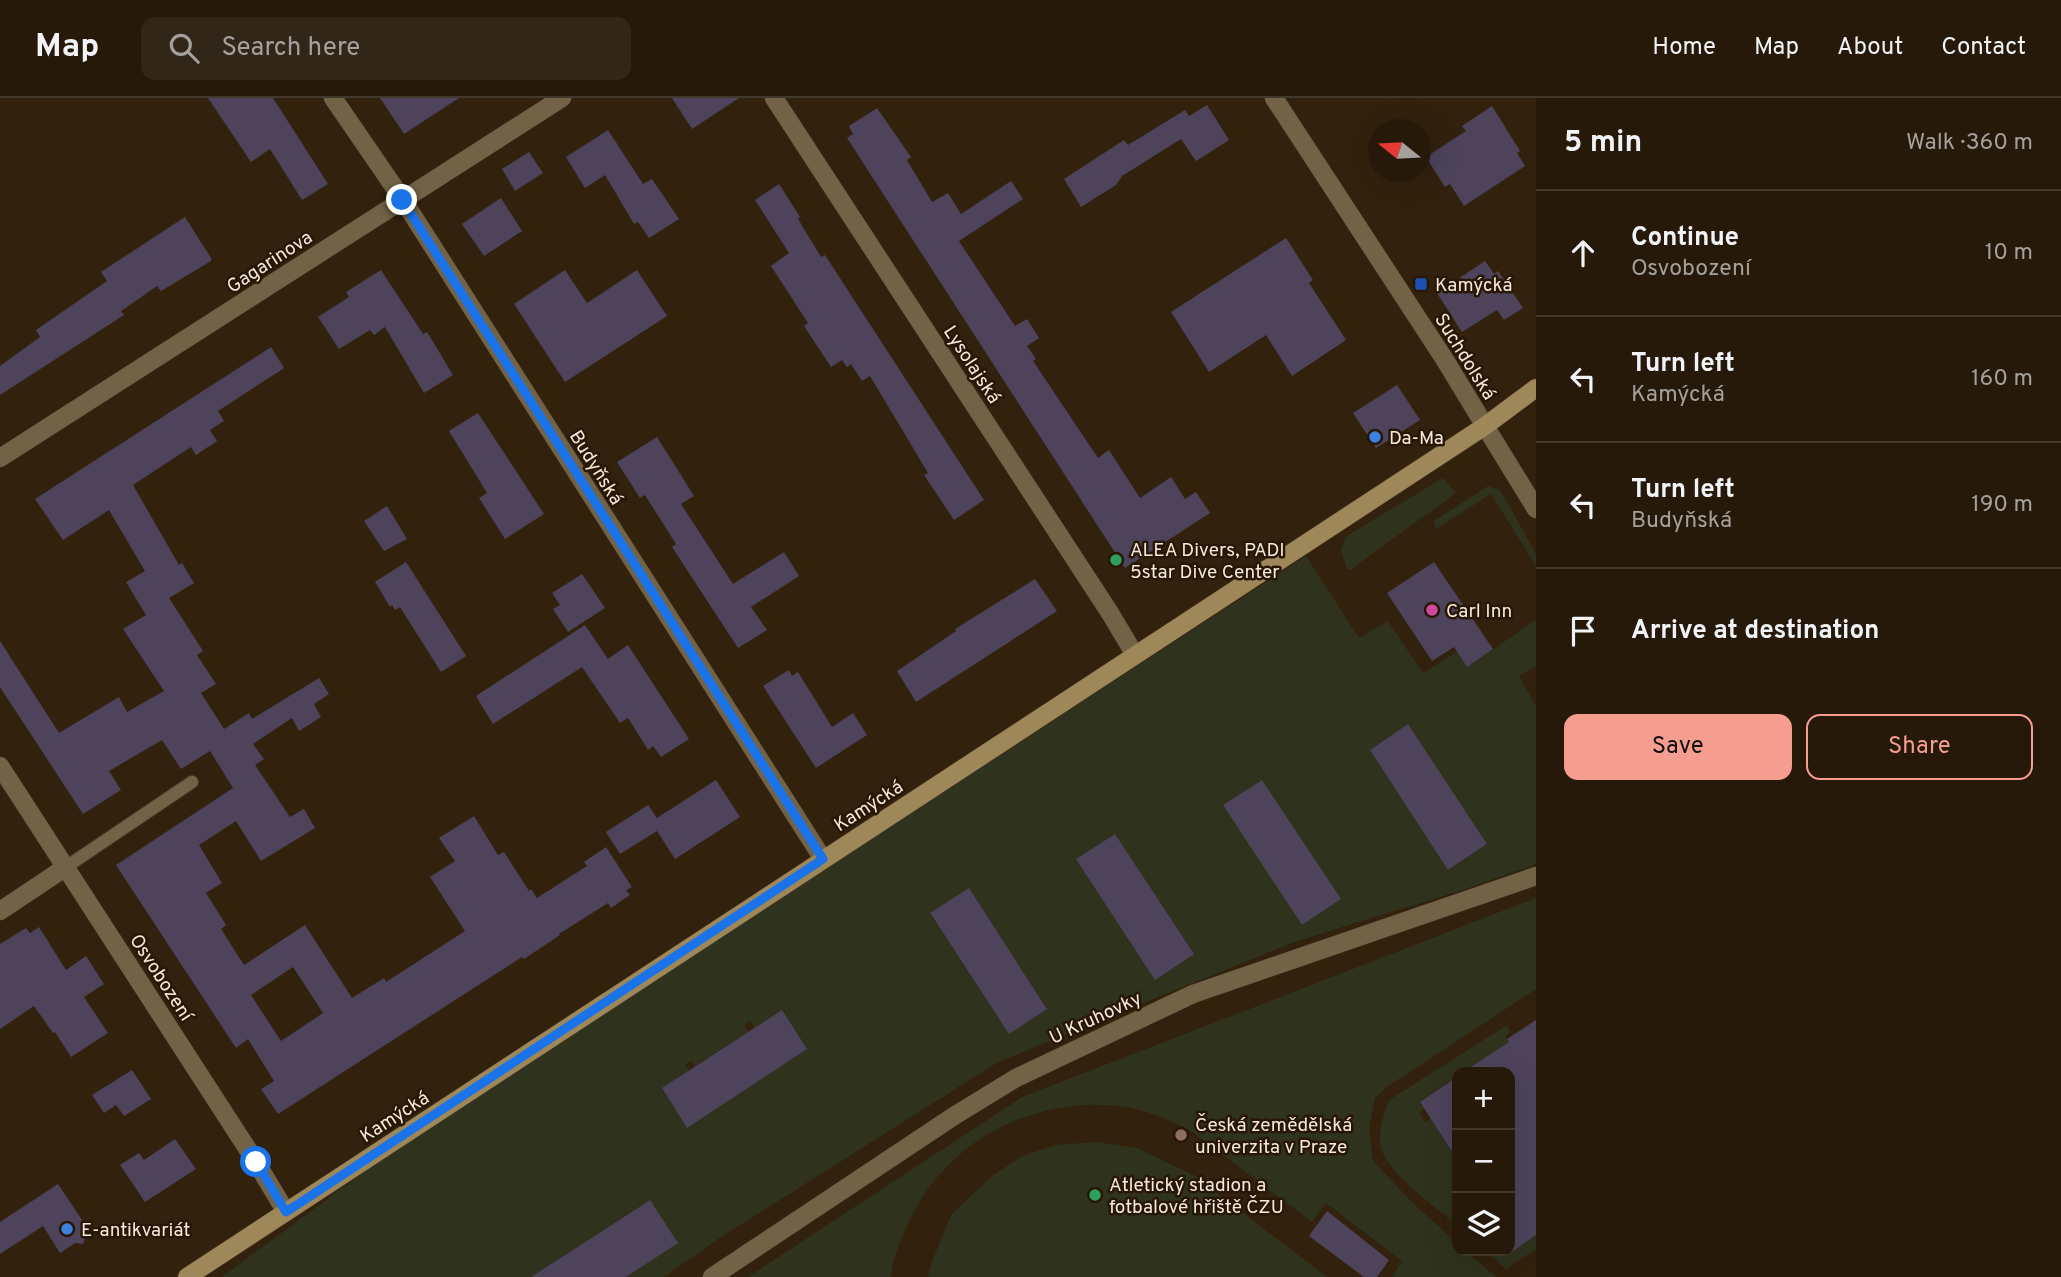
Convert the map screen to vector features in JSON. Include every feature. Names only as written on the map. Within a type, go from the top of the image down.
[{"type":"main road","name":"Kamýcká","points":[[187,1277],[1485,426],[1536,388]]},
{"type":"street","name":"Budyňská","points":[[334,98],[823,859]]},
{"type":"street","name":"Gagarinova","points":[[0,458],[562,98]]},
{"type":"street","name":"Lysolajská","points":[[774,98],[1103,601],[1135,655]]},
{"type":"street","name":"Suchdolská","points":[[1275,98],[1445,360],[1536,509]]},
{"type":"street","name":"Osvobození","points":[[0,766],[286,1212]]},
{"type":"street","points":[[0,911],[66,867]]},
{"type":"street","name":"U Kruhovky","points":[[712,1277],[954,1116],[1016,1078],[1193,994],[1536,876]]},
{"type":"lane","points":[[66,867],[192,782]]},
{"type":"green space","points":[[1443,478],[1456,493],[1350,570],[1347,569],[1341,551],[1345,537]]},
{"type":"green space","points":[[1488,486],[1499,490],[1505,498],[1536,554],[1536,566],[1491,494],[1436,529],[1434,521]]},
{"type":"green space","points":[[1306,556],[1359,638],[1388,621],[1423,673],[1457,652],[1467,667],[1536,620],[1536,666],[1519,676],[1536,706],[1536,864],[1463,890],[1294,942],[998,1062],[718,1239],[664,1277],[626,1277],[677,1243],[649,1200],[531,1277],[222,1277],[388,1154],[605,1007],[790,892]],"holes":[[[1408,724],[1487,844],[1449,870],[1370,750]],[[1262,780],[1340,899],[1302,925],[1224,805]],[[1115,834],[1194,954],[1077,859]],[[969,889],[1047,1008],[1009,1034],[930,914]],[[781,1010],[807,1049],[687,1127],[662,1089],[689,1071],[685,1065],[691,1061],[695,1066],[748,1032],[744,1025],[750,1021],[755,1028]]]},
{"type":"green space","points":[[1536,898],[1536,989],[1387,1087],[1375,1098],[1369,1129],[1373,1161],[1452,1238],[1452,1256],[1472,1256],[1496,1277],[1392,1277],[1402,1261],[1326,1203],[1312,1222],[1191,1131],[1146,1112],[1099,1105],[1066,1107],[1005,1125],[978,1141],[953,1161],[931,1185],[914,1212],[903,1235],[891,1277],[748,1277],[1022,1097]]},
{"type":"green space","points":[[1507,1025],[1510,1032],[1505,1036],[1509,1042],[1472,1067],[1452,1067],[1452,1080],[1419,1102],[1424,1109],[1419,1113],[1425,1122],[1431,1118],[1452,1151],[1452,1221],[1400,1176],[1383,1153],[1380,1132],[1389,1100]]},
{"type":"green space","name":"Atletický stadion a fotbalové hřiště ČZU","points":[[1097,1142],[1137,1148],[1193,1175],[1327,1277],[928,1277],[951,1215],[992,1176],[1022,1156],[1055,1145]]},
{"type":"green space","points":[[1536,1235],[1536,1249],[1506,1269],[1491,1256],[1515,1256],[1516,1248]]},
{"type":"building","points":[[208,98],[273,98],[328,184],[302,200],[270,149],[251,162]]},
{"type":"building","points":[[380,98],[459,98],[404,134]]},
{"type":"building","points":[[672,98],[739,98],[692,129]]},
{"type":"building","points":[[1207,105],[1229,140],[1196,161],[1181,139],[1122,176],[1116,185],[1081,207],[1064,179],[1124,140],[1128,145],[1185,110],[1189,116]]},
{"type":"building","points":[[1492,106],[1520,151],[1517,153],[1525,166],[1464,206],[1450,184],[1445,187],[1431,165],[1431,154],[1466,131],[1462,126]]},
{"type":"building","points":[[877,108],[911,157],[907,160],[932,202],[948,193],[961,214],[1011,181],[1023,199],[959,241],[1015,326],[1027,319],[1039,338],[1027,346],[1036,359],[1033,361],[1098,458],[1109,450],[1140,498],[1171,477],[1185,499],[1196,492],[1210,513],[1125,568],[847,138],[853,134],[849,126]]},
{"type":"building","points":[[608,130],[643,184],[652,179],[679,219],[649,238],[638,222],[634,224],[605,175],[585,188],[566,157]]},
{"type":"building","points":[[529,152],[543,173],[515,191],[502,169]]},
{"type":"building","points":[[779,184],[821,257],[825,255],[984,500],[954,520],[924,475],[928,473],[870,376],[862,381],[851,364],[847,367],[842,360],[831,367],[804,326],[808,323],[771,266],[789,253],[755,200]]},
{"type":"building","points":[[501,198],[522,231],[484,256],[462,224]]},
{"type":"building","points":[[185,217],[211,261],[161,291],[157,286],[121,311],[124,315],[0,395],[0,366],[40,337],[36,330],[107,281],[101,272]]},
{"type":"building","points":[[1286,238],[1313,280],[1309,283],[1346,340],[1292,376],[1266,335],[1209,372],[1171,312]]},
{"type":"building","points":[[1485,261],[1494,274],[1498,271],[1523,308],[1504,320],[1497,310],[1462,332],[1437,293]]},
{"type":"building","points":[[381,270],[423,334],[427,332],[453,375],[424,393],[385,327],[374,335],[370,330],[339,349],[318,317],[349,297],[346,292]]},
{"type":"building","points":[[565,270],[587,303],[637,270],[667,316],[565,382],[514,304]]},
{"type":"building","points":[[271,347],[284,368],[218,411],[224,421],[210,430],[217,441],[196,455],[191,447],[133,485],[179,565],[182,563],[194,583],[169,598],[203,651],[197,655],[216,684],[201,693],[224,729],[249,713],[252,719],[319,678],[329,694],[314,704],[321,717],[299,731],[292,718],[253,744],[264,759],[255,765],[290,817],[304,809],[315,828],[261,861],[236,821],[199,845],[222,883],[206,893],[226,925],[221,929],[244,965],[305,925],[352,998],[384,978],[386,982],[465,931],[430,877],[455,861],[439,838],[474,816],[498,855],[504,852],[529,891],[531,889],[537,898],[587,866],[584,862],[606,847],[632,887],[626,890],[630,895],[611,908],[608,903],[278,1114],[261,1089],[274,1081],[248,1039],[236,1048],[116,865],[233,788],[210,751],[181,769],[162,740],[109,771],[121,790],[83,814],[0,687],[0,641],[59,733],[119,697],[127,712],[164,691],[123,629],[146,615],[126,582],[145,571],[109,510],[63,540],[35,499]],"holes":[[[293,967],[323,1013],[281,1041],[251,995]]]},
{"type":"building","points":[[1397,385],[1420,420],[1376,448],[1353,413]]},
{"type":"building","points":[[478,413],[544,514],[505,539],[479,498],[487,493],[449,431]]},
{"type":"building","points":[[657,437],[694,496],[681,504],[733,584],[784,552],[799,576],[751,607],[767,630],[738,648],[672,547],[676,544],[645,495],[640,498],[617,462]]},
{"type":"building","points":[[387,506],[407,539],[384,551],[364,521]]},
{"type":"building","points":[[406,562],[466,656],[441,672],[400,607],[395,610],[392,605],[390,607],[375,582]]},
{"type":"building","points":[[1434,562],[1493,649],[1467,667],[1454,647],[1432,661],[1387,593]]},
{"type":"building","points":[[582,574],[605,608],[568,632],[553,609],[560,605],[552,593]]},
{"type":"building","points":[[1035,579],[1057,611],[916,702],[897,671],[956,631],[955,629]]},
{"type":"building","points":[[585,625],[608,659],[628,645],[689,739],[661,757],[653,746],[648,750],[628,718],[620,723],[582,667],[493,724],[476,696]]},
{"type":"building","points":[[789,670],[792,676],[798,672],[832,727],[853,713],[867,735],[816,768],[763,686]]},
{"type":"building","points":[[1408,724],[1487,844],[1448,870],[1370,750]]},
{"type":"building","points":[[716,780],[740,817],[675,859],[657,831],[620,854],[606,832],[648,805],[657,818]]},
{"type":"building","points":[[1262,780],[1341,899],[1302,925],[1223,805]]},
{"type":"building","points":[[1115,834],[1194,954],[1155,980],[1076,859]]},
{"type":"building","points":[[969,888],[1047,1009],[1009,1034],[930,913]]},
{"type":"building","points":[[39,927],[66,970],[86,956],[104,984],[84,997],[108,1033],[71,1057],[34,1006],[0,1029],[0,944],[26,928],[30,933]]},
{"type":"building","points":[[782,1010],[807,1049],[687,1128],[662,1088]]},
{"type":"building","points":[[1536,1020],[1536,1235],[1515,1250],[1515,1067],[1471,1067],[1509,1042],[1507,1039]]},
{"type":"building","points":[[132,1070],[151,1099],[124,1116],[116,1105],[104,1113],[92,1095]]},
{"type":"building","points":[[1452,1080],[1452,1151],[1420,1102]]},
{"type":"building","points":[[175,1139],[196,1169],[145,1202],[120,1165],[139,1153],[144,1160]]},
{"type":"building","points":[[58,1184],[88,1229],[83,1244],[75,1243],[60,1253],[43,1226],[0,1254],[0,1222]]},
{"type":"building","points":[[650,1200],[678,1243],[626,1277],[531,1277]]},
{"type":"building","points":[[1327,1211],[1389,1260],[1377,1277],[1364,1277],[1309,1236]]},
{"type":"place","name":"Kamýcká","points":[[1421,284]]},
{"type":"place","name":"Da-Ma","points":[[1375,437]]},
{"type":"place","name":"ALEA Divers, PADI 5star Dive Center","points":[[1116,560]]},
{"type":"place","name":"Carl Inn","points":[[1432,610]]},
{"type":"place","name":"Česká zemědělská univerzita v Praze","points":[[1181,1135]]},
{"type":"place","name":"Atletický stadion a fotbalové hřiště ČZU","points":[[1095,1195]]},
{"type":"place","name":"E-antikvariát","points":[[67,1229]]},
{"type":"route","points":[[256,1162],[286,1212],[823,859],[402,200]]}]
